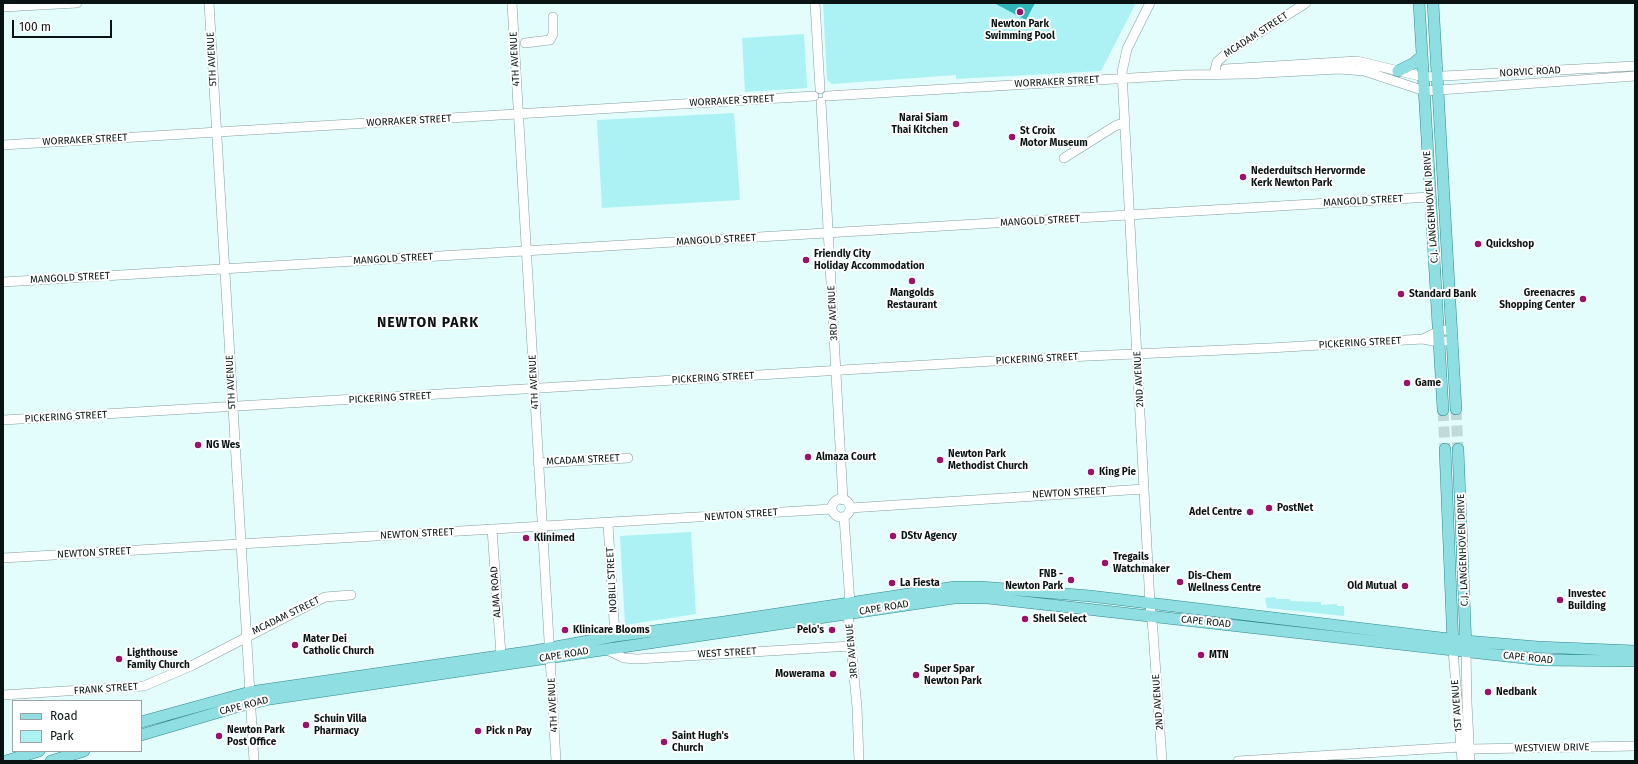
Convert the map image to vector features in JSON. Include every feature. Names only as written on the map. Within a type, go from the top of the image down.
[{"type":"main road","name":"C.J. LANGENHOVEN DRIVE","points":[[1419,3],[1443,410]]},
{"type":"main road","name":"C.J. LANGENHOVEN DRIVE","points":[[1433,3],[1456,409]]},
{"type":"main road","points":[[1398,71],[1414,63],[1422,56]]},
{"type":"main road","name":"C.J. LANGENHOVEN DRIVE","points":[[1445,449],[1453,644]]},
{"type":"main road","name":"C.J. LANGENHOVEN DRIVE","points":[[1458,449],[1466,646]]},
{"type":"main road","name":"CAPE ROAD","points":[[142,722],[250,692],[501,655],[605,649],[849,608],[929,590],[981,587],[1090,596],[1453,644],[1549,660],[1635,661]]},
{"type":"main road","name":"CAPE ROAD","points":[[142,735],[250,704],[550,652],[615,636],[849,608],[935,600],[988,598],[1152,617],[1453,644]]},
{"type":"main road","name":"CAPE ROAD","points":[[1466,646],[1635,651]]},
{"type":"main road","points":[[6,761],[36,752]]},
{"type":"main road","points":[[51,761],[81,752]]},
{"type":"street","points":[[3,7],[78,3]]},
{"type":"street","name":"5TH AVENUE","points":[[209,3],[254,761]]},
{"type":"street","name":"4TH AVENUE","points":[[512,3],[556,761]]},
{"type":"street","name":"3RD AVENUE","points":[[815,3],[837,371],[843,500]]},
{"type":"street","name":"2ND AVENUE","points":[[1150,3],[1127,49],[1122,65],[1122,79],[1123,123],[1138,353],[1150,604],[1162,761]]},
{"type":"street","name":"MCADAM STREET","points":[[1214,72],[1217,62],[1227,52],[1306,3]]},
{"type":"street","points":[[525,43],[550,40],[553,34],[553,17]]},
{"type":"street","name":"WORRAKER STREET","points":[[3,145],[1122,79],[1357,61],[1424,77]]},
{"type":"street","name":"NORVIC ROAD","points":[[1424,77],[1635,66]]},
{"type":"street","name":"WORRAKER STREET","points":[[1214,72],[1358,70],[1424,91]]},
{"type":"street","name":"NORVIC ROAD","points":[[1424,91],[1635,76]]},
{"type":"street","points":[[1064,158],[1115,126],[1123,123]]},
{"type":"street","name":"MANGOLD STREET","points":[[3,282],[1430,197]]},
{"type":"street","name":"PICKERING STREET","points":[[3,420],[1138,353],[1269,348],[1423,339],[1452,335]]},
{"type":"street","name":"MCADAM STREET","points":[[538,463],[628,458]]},
{"type":"street","name":"NEWTON STREET","points":[[850,508],[1144,489]]},
{"type":"street","points":[[843,500],[848,503],[850,508],[847,515],[844,517],[836,516],[832,509],[835,501],[843,500]]},
{"type":"street","name":"NEWTON STREET","points":[[3,558],[542,526],[608,524],[832,509]]},
{"type":"street","name":"3RD AVENUE","points":[[844,517],[851,646],[858,708],[860,761]]},
{"type":"street","name":"NOBILI STREET","points":[[608,524],[615,636]]},
{"type":"street","name":"ALMA ROAD","points":[[492,529],[501,655]]},
{"type":"street","name":"MCADAM STREET","points":[[246,636],[325,597],[351,595]]},
{"type":"street","name":"FRANK STREET","points":[[3,695],[144,686],[193,665],[246,636]]},
{"type":"street","name":"1ST AVENUE","points":[[1453,644],[1462,761]]},
{"type":"street","name":"WEST STREET","points":[[605,649],[625,658],[669,657],[851,646]]},
{"type":"street","name":"1ST AVENUE","points":[[1466,646],[1466,703],[1470,761]]},
{"type":"street","name":"WESTVIEW DRIVE","points":[[1470,749],[1635,746]]},
{"type":"street","points":[[1238,761],[1460,748]]},
{"type":"green space","points":[[823,3],[1136,3],[1101,71],[956,79],[956,75],[832,84],[827,80]]},
{"type":"green space","points":[[804,34],[807,88],[745,92],[742,38]]},
{"type":"green space","points":[[734,113],[740,200],[602,208],[597,120]]},
{"type":"green space","points":[[691,532],[696,614],[625,625],[620,536]]},
{"type":"green space","points":[[1275,597],[1276,599],[1290,599],[1290,601],[1321,602],[1321,605],[1337,604],[1337,606],[1344,606],[1344,616],[1267,608],[1265,598]]},
{"type":"shaded area","name":"Newton Park Swimming Pool","points":[[994,3],[1035,3],[1026,20]]},
{"type":"tunnel","points":[[1456,409],[1458,449]]},
{"type":"tunnel","points":[[1443,410],[1445,449]]},
{"type":"place","name":"Newton Park Swimming Pool","points":[[1020,12]]},
{"type":"place","name":"Narai Siam Thai Kitchen","points":[[956,124]]},
{"type":"place","name":"St Croix Motor Museum","points":[[1012,137]]},
{"type":"place","name":"Nederduitsch Hervormde Kerk Newton Park","points":[[1243,177]]},
{"type":"place","name":"Quickshop","points":[[1478,244]]},
{"type":"place","name":"Friendly City Holiday Accommodation","points":[[806,260]]},
{"type":"place","name":"Mangolds Restaurant","points":[[912,281]]},
{"type":"place","name":"Standard Bank","points":[[1401,294]]},
{"type":"place","name":"Greenacres Shopping Center","points":[[1583,299]]},
{"type":"place","name":"Game","points":[[1407,383]]},
{"type":"place","name":"NG Wes","points":[[198,445]]},
{"type":"place","name":"Almaza Court","points":[[808,457]]},
{"type":"place","name":"Newton Park Methodist Church","points":[[940,460]]},
{"type":"place","name":"King Pie","points":[[1091,472]]},
{"type":"place","name":"PostNet","points":[[1269,508]]},
{"type":"place","name":"Adel Centre","points":[[1250,512]]},
{"type":"place","name":"DStv Agency","points":[[893,536]]},
{"type":"place","name":"Klinimed","points":[[526,538]]},
{"type":"place","name":"Tregails Watchmaker","points":[[1105,563]]},
{"type":"place","name":"FNB - Newton Park","points":[[1071,580]]},
{"type":"place","name":"Dis-Chem Wellness Centre","points":[[1180,582]]},
{"type":"place","name":"La Fiesta","points":[[892,583]]},
{"type":"place","name":"Old Mutual","points":[[1405,586]]},
{"type":"place","name":"Investec Building","points":[[1560,600]]},
{"type":"place","name":"Shell Select","points":[[1025,619]]},
{"type":"place","name":"Klinicare Blooms","points":[[565,630]]},
{"type":"place","name":"Pelo's","points":[[832,630]]},
{"type":"place","name":"Mater Dei Catholic Church","points":[[295,645]]},
{"type":"place","name":"MTN","points":[[1201,655]]},
{"type":"place","name":"Lighthouse Family Church","points":[[119,659]]},
{"type":"place","name":"Mowerama","points":[[833,674]]},
{"type":"place","name":"Super Spar Newton Park","points":[[916,675]]},
{"type":"place","name":"Nedbank","points":[[1488,692]]},
{"type":"place","name":"Schuin Villa Pharmacy","points":[[306,725]]},
{"type":"place","name":"Pick n Pay","points":[[478,731]]},
{"type":"place","name":"Newton Park Post Office","points":[[219,736]]},
{"type":"place","name":"Saint Hugh's Church","points":[[664,742]]},
{"type":"district","name":"NEWTON PARK","points":[[428,323]]}]
